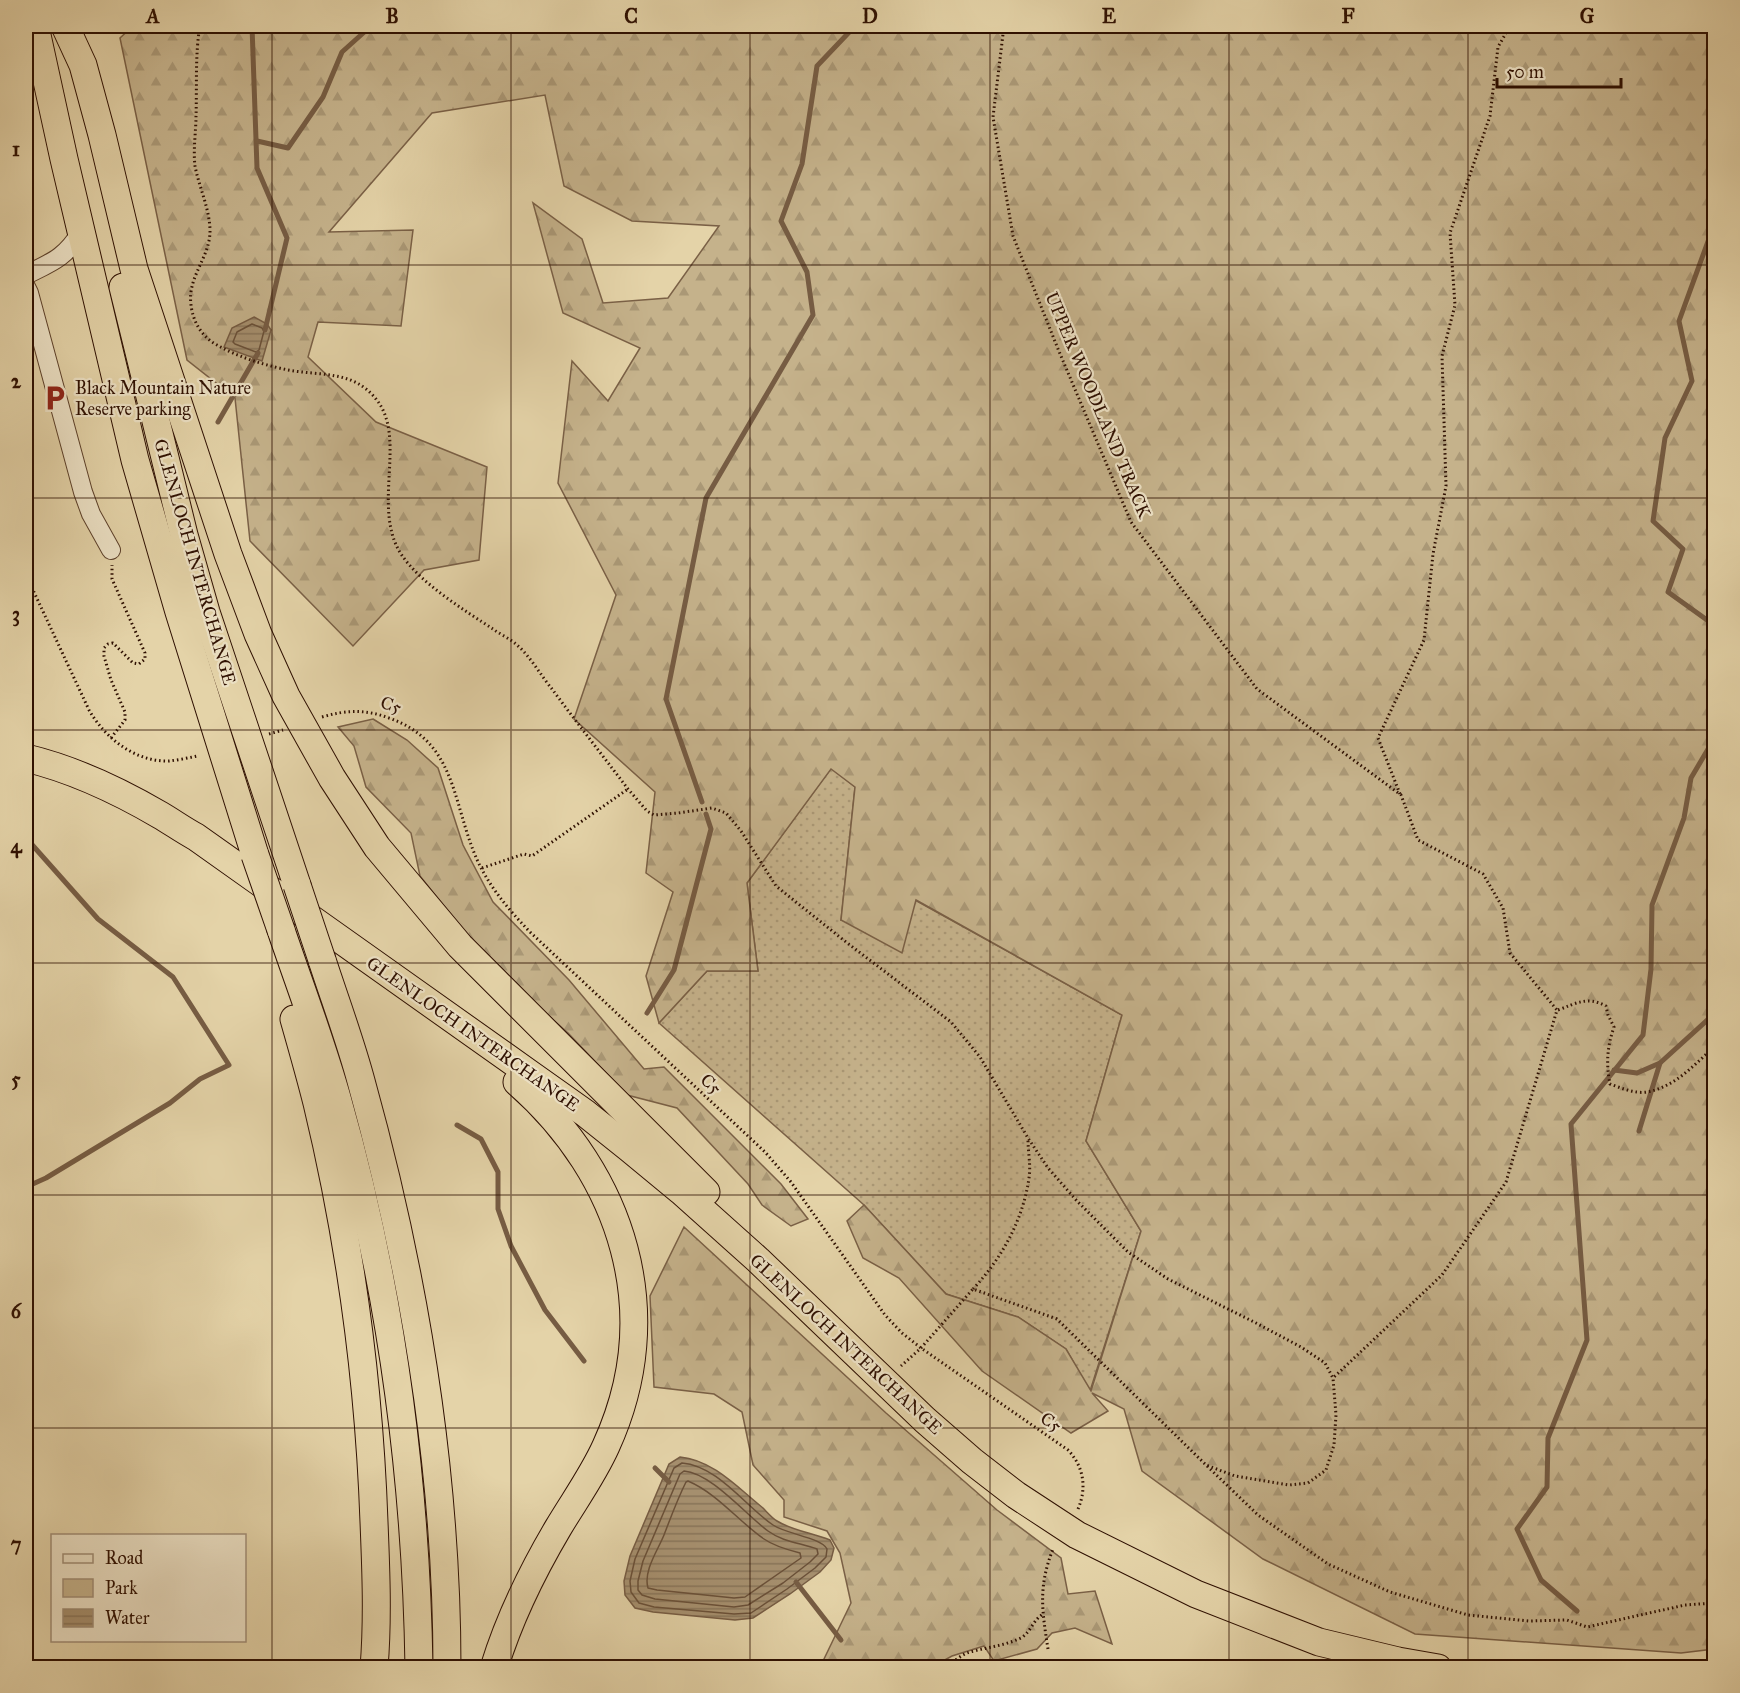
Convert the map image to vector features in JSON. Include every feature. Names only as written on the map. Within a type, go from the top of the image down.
[{"type":"highway","name":"GLENLOCH INTERCHANGE","points":[[35,26],[135,460],[255,855],[337,1098],[355,1165],[376,1259],[397,1380],[416,1559],[419,1668]]},
{"type":"highway","name":"GLENLOCH INTERCHANGE","points":[[65,26],[111,238],[184,535],[206,612],[363,1089],[396,1215],[412,1296],[426,1387],[442,1531],[447,1668]]},
{"type":"highway","points":[[65,26],[85,75],[134,269],[228,554],[270,662],[300,723],[327,770],[377,847],[460,946],[771,1258],[828,1328]]},
{"type":"highway","name":"GLENLOCH INTERCHANGE","points":[[26,758],[87,779],[160,814],[196,837],[585,1113],[681,1191],[758,1260],[884,1382],[972,1461],[1016,1495],[1077,1535],[1196,1594],[1319,1642],[1438,1668]]},
{"type":"highway","points":[[281,930],[284,981],[328,1152],[358,1329],[367,1405],[373,1493],[377,1632],[374,1668]]},
{"type":"highway","points":[[422,998],[528,1092],[567,1132],[607,1200],[621,1234],[630,1277],[633,1340],[628,1375],[616,1420],[597,1464],[537,1565],[515,1612],[494,1668]]},
{"type":"street","points":[[26,275],[63,255],[81,232]]},
{"type":"street","points":[[26,286],[83,492],[94,520],[111,550]]},
{"type":"path","points":[[200,26],[195,164],[210,229],[208,248],[194,276],[190,291],[191,307],[197,325],[215,344],[232,352],[284,369],[308,374],[335,375],[352,380],[375,398],[387,424],[390,448],[387,486],[388,515],[401,555],[446,598],[519,646],[647,811],[654,815],[711,808],[726,813],[741,831],[776,886],[951,1022],[980,1057],[1048,1168],[1128,1252],[1168,1279],[1301,1347],[1325,1363],[1333,1377],[1336,1415],[1334,1445],[1326,1470],[1308,1483],[1289,1485],[1235,1476],[1206,1465]]},
{"type":"path","name":"UPPER WOODLAND TRACK","points":[[1004,26],[993,117],[1013,236],[1131,522],[1257,689],[1401,795]]},
{"type":"path","points":[[1510,26],[1498,47],[1490,116],[1450,233],[1455,305],[1442,356],[1446,486],[1432,554],[1424,640],[1378,738],[1418,840],[1482,874],[1503,908],[1510,953],[1557,1010]]},
{"type":"path","points":[[111,550],[112,579],[145,653],[145,659],[139,664],[133,663],[113,643],[104,648],[111,680],[125,712],[125,720],[111,738]]},
{"type":"path","points":[[26,575],[89,710],[95,721],[111,738],[128,751],[154,760],[170,761],[197,756]]},
{"type":"path","name":"C5","points":[[313,720],[348,711],[364,711],[398,721],[414,729],[427,740],[446,769],[475,855],[497,895],[510,911],[765,1152],[791,1182],[885,1315],[902,1333],[1068,1450],[1078,1464],[1082,1477],[1083,1498],[1078,1509]]},
{"type":"path","points":[[266,735],[290,727]]},
{"type":"path","points":[[482,868],[524,854],[532,856],[628,789]]},
{"type":"path","points":[[1557,1010],[1585,1000],[1595,1000],[1606,1006],[1614,1027],[1608,1043],[1607,1068],[1610,1084],[1630,1090],[1647,1092],[1675,1082],[1714,1047]]},
{"type":"path","points":[[1333,1377],[1442,1275],[1506,1182],[1557,1010]]},
{"type":"path","points":[[884,1382],[921,1348],[990,1271],[1012,1234],[1023,1203],[1029,1176],[1028,1138]]},
{"type":"path","points":[[974,1289],[1056,1318],[1258,1515],[1328,1564],[1390,1592],[1468,1615],[1529,1621],[1567,1620],[1587,1627],[1685,1605],[1714,1603]]},
{"type":"path","points":[[1048,1649],[1042,1601],[1046,1565],[1053,1549]]},
{"type":"path","points":[[945,1668],[961,1656],[973,1651],[1012,1642],[1027,1634],[1037,1617],[1043,1614]]},
{"type":"green space","points":[[133,26],[1714,26],[1714,1649],[1681,1653],[1415,1634],[1263,1559],[1142,1471],[1124,1409],[1092,1393],[1108,1411],[1071,1433],[982,1371],[899,1278],[863,1258],[847,1221],[864,1205],[946,1294],[1018,1317],[1066,1349],[1091,1391],[1141,1231],[1086,1141],[1122,1015],[916,900],[902,953],[841,920],[855,787],[831,769],[747,883],[758,971],[707,971],[659,1023],[646,976],[673,892],[646,873],[655,792],[574,719],[616,595],[558,483],[572,361],[608,401],[640,348],[563,313],[533,203],[582,239],[603,303],[668,298],[719,226],[632,221],[564,186],[545,95],[432,113],[329,232],[413,230],[401,326],[318,322],[308,357],[376,422],[487,467],[479,560],[424,570],[353,646],[250,541],[235,398],[187,360],[120,38]]},
{"type":"green space","points":[[373,719],[407,740],[438,768],[463,845],[493,902],[569,980],[644,1069],[664,1067],[781,1184],[808,1219],[791,1226],[762,1205],[748,1184],[677,1108],[627,1095],[568,1033],[508,980],[463,930],[420,876],[411,833],[366,787],[354,746],[338,727]]},
{"type":"green space","points":[[831,768],[855,787],[841,920],[915,900],[1122,1015],[1086,1141],[1141,1231],[1090,1391],[1066,1349],[1018,1317],[946,1294],[864,1205],[659,1023],[707,971],[758,971],[747,883]]},
{"type":"green space","points":[[684,1227],[886,1413],[997,1510],[1061,1558],[1068,1594],[1095,1591],[1112,1644],[1075,1628],[1052,1633],[1037,1649],[994,1661],[984,1646],[952,1656],[932,1667],[835,1667],[824,1659],[851,1603],[840,1553],[827,1531],[784,1517],[784,1500],[753,1465],[742,1412],[714,1394],[654,1387],[650,1296]]},
{"type":"water","points":[[254,317],[267,324],[271,330],[262,361],[224,347],[232,328]]},
{"type":"water","points":[[680,1457],[692,1459],[714,1469],[777,1521],[830,1540],[834,1548],[831,1560],[820,1572],[753,1618],[735,1620],[653,1612],[635,1608],[625,1595],[624,1581],[630,1556],[669,1464]]},
{"type":"waterway","points":[[252,26],[257,168],[287,238],[265,330]]},
{"type":"waterway","points":[[257,141],[288,148],[323,97],[342,52],[371,26]]},
{"type":"waterway","points":[[702,802],[666,699],[706,498],[813,315],[807,272],[781,221],[802,164],[817,66],[855,26]]},
{"type":"waterway","points":[[1714,225],[1679,321],[1692,381],[1665,438],[1653,521],[1683,549],[1668,592],[1714,625]]},
{"type":"waterway","points":[[218,422],[258,353]]},
{"type":"waterway","points":[[1577,1611],[1541,1580],[1517,1529],[1547,1487],[1548,1438],[1587,1340],[1571,1124],[1643,1035],[1651,969],[1652,905],[1684,818],[1691,778],[1714,739]]},
{"type":"waterway","points":[[647,1013],[674,970],[711,829],[706,814]]},
{"type":"waterway","points":[[26,834],[27,839],[98,919],[173,977],[229,1065],[200,1079],[170,1103],[46,1178],[26,1187]]},
{"type":"waterway","points":[[1714,977],[1708,982],[1714,1004]]},
{"type":"waterway","points":[[1614,1070],[1637,1073],[1660,1063],[1714,1014]]},
{"type":"waterway","points":[[1639,1131],[1660,1063]]},
{"type":"waterway","points":[[457,1125],[481,1139],[498,1172],[498,1209],[511,1246],[545,1310],[584,1361]]},
{"type":"waterway","points":[[655,1468],[669,1482]]},
{"type":"waterway","points":[[796,1582],[841,1640]]},
{"type":"place","name":"Black Mountain Nature Reserve parking","points":[[55,398]]}]
